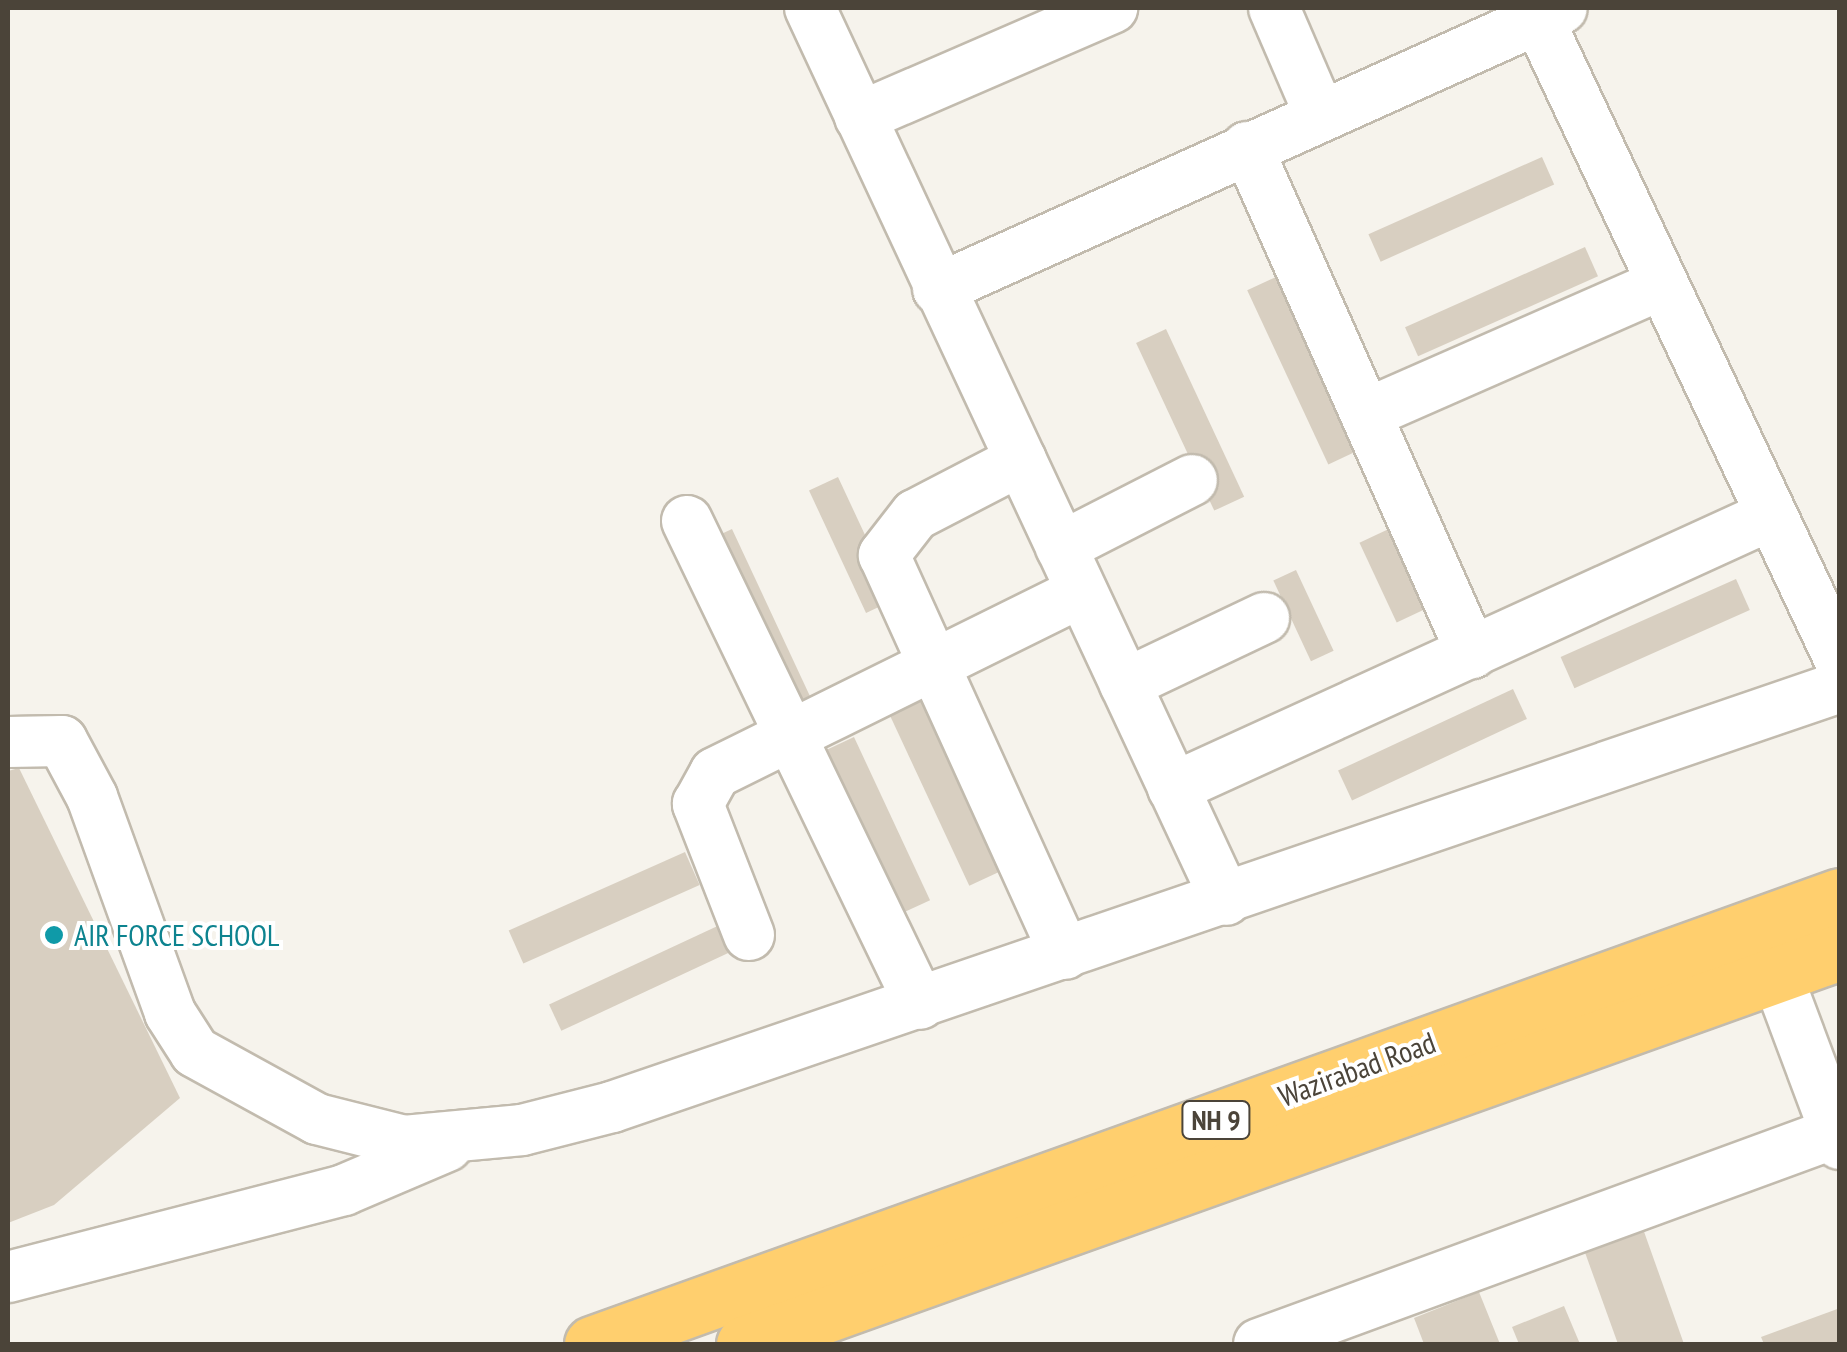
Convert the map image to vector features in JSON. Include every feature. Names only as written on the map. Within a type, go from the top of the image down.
[{"type":"highway","name":"Wazirabad Road","points":[[744,1344],[1768,949],[1840,896]]},
{"type":"highway","name":"Wazirabad Road","points":[[592,1344],[1768,949],[1840,952]]},
{"type":"street","points":[[810,8],[1226,900]]},
{"type":"street","points":[[860,117],[1112,8]]},
{"type":"street","points":[[1274,8],[1320,115]]},
{"type":"street","points":[[938,289],[1544,11],[1662,284],[1840,660]]},
{"type":"street","points":[[1247,147],[1472,653]]},
{"type":"street","points":[[1366,414],[1662,284]]},
{"type":"street","points":[[1021,460],[915,514],[888,540],[889,571],[1065,954]]},
{"type":"street","points":[[1061,547],[1192,480]]},
{"type":"street","points":[[1173,788],[1771,515]]},
{"type":"street","points":[[687,520],[785,735],[920,1004]]},
{"type":"street","points":[[749,935],[698,804],[716,773],[785,735],[1082,592]]},
{"type":"street","points":[[1124,684],[1264,618]]},
{"type":"street","points":[[8,742],[62,741],[78,766],[170,1013],[195,1052],[234,1081],[370,1138],[466,1137],[612,1107],[1840,687]]},
{"type":"street","points":[[1259,1344],[1838,1136],[1768,949]]},
{"type":"street","points":[[8,1277],[344,1190],[466,1137]]},
{"type":"building","points":[[1542,157],[1554,184],[1381,262],[1368,234]]},
{"type":"building","points":[[1585,247],[1598,276],[1418,356],[1405,327]]},
{"type":"building","points":[[1278,276],[1359,450],[1328,464],[1247,290]]},
{"type":"building","points":[[1166,329],[1244,497],[1214,511],[1136,343]]},
{"type":"building","points":[[838,477],[895,599],[866,613],[809,491]]},
{"type":"building","points":[[1393,527],[1430,607],[1397,622],[1359,543]]},
{"type":"building","points":[[732,529],[812,700],[777,716],[698,545]]},
{"type":"building","points":[[1296,570],[1334,651],[1311,661],[1273,581]]},
{"type":"building","points":[[1736,579],[1750,610],[1574,688],[1561,657]]},
{"type":"building","points":[[1513,689],[1527,719],[1352,800],[1338,771]]},
{"type":"building","points":[[927,698],[1006,868],[969,886],[890,715]]},
{"type":"building","points":[[854,737],[930,900],[897,915],[821,752]]},
{"type":"building","name":"AIR FORCE SCHOOL","points":[[19,768],[180,1098],[54,1205],[8,1223],[8,771]]},
{"type":"building","points":[[685,852],[700,885],[523,963],[509,931]]},
{"type":"building","points":[[724,923],[736,949],[561,1031],[549,1005]]},
{"type":"building","points":[[1642,1226],[1684,1344],[1618,1344],[1583,1247]]},
{"type":"building","points":[[1479,1292],[1500,1344],[1424,1344],[1414,1318]]},
{"type":"building","points":[[1564,1306],[1580,1344],[1519,1344],[1512,1327]]},
{"type":"building","points":[[1840,1308],[1840,1344],[1764,1344],[1761,1337]]},
{"type":"place","name":"AIR FORCE SCHOOL","points":[[54,935]]}]
